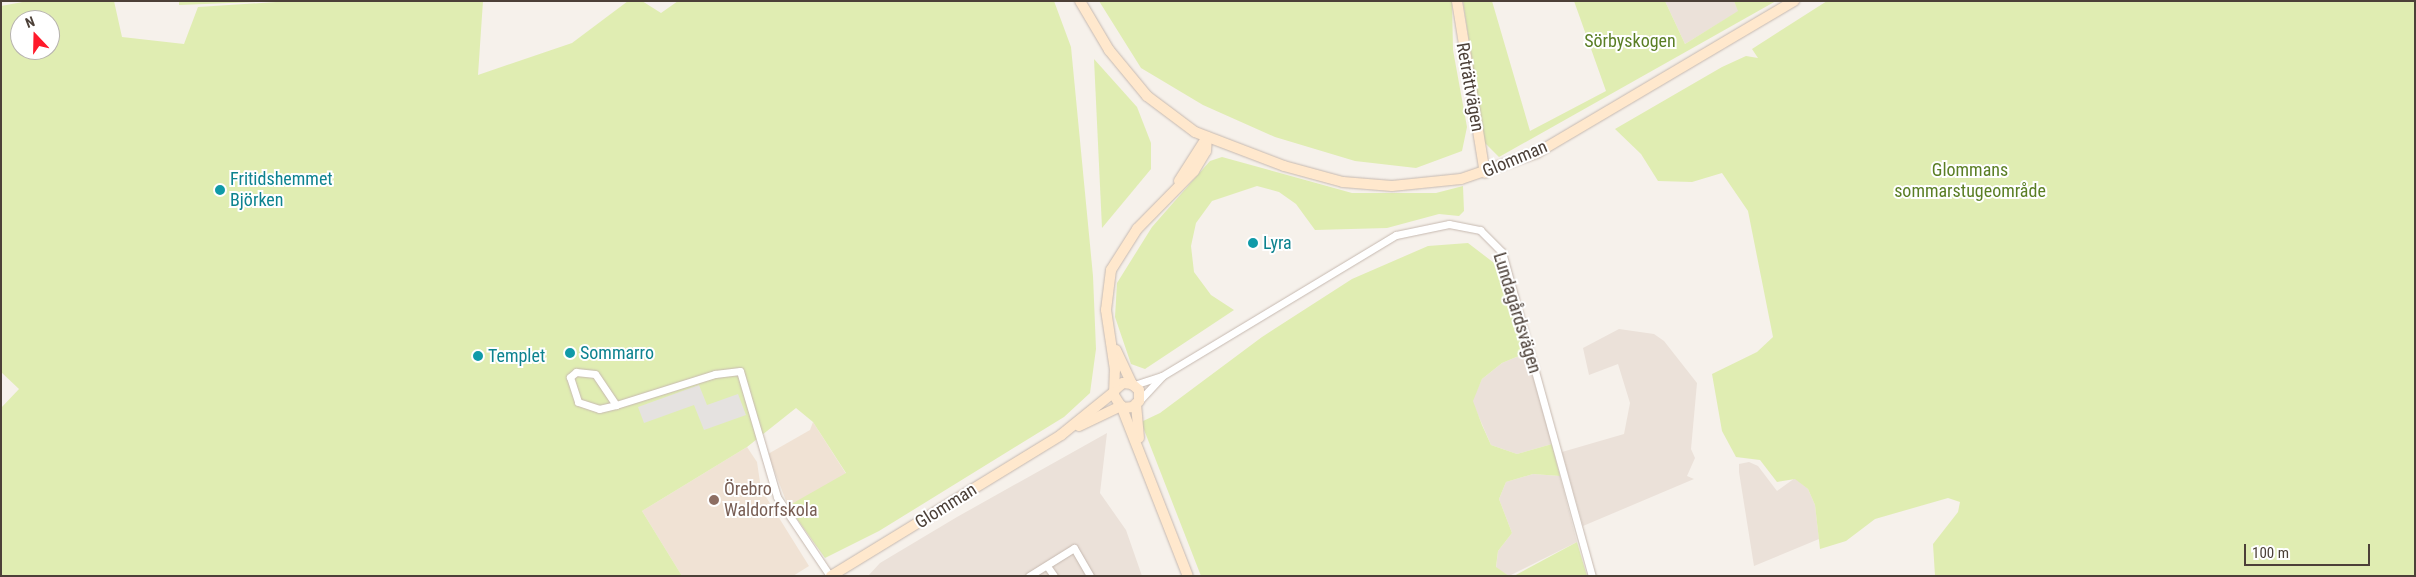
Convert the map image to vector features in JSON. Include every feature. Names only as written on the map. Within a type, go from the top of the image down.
[{"type":"street","name":"Glomman","points":[[1080,1],[1109,50],[1135,81],[1208,137],[1265,160],[1343,182],[1424,186],[1485,173],[1537,153],[1794,1]]},
{"type":"street","name":"Reträttvägen","points":[[1457,1],[1485,173]]},
{"type":"street","points":[[1188,576],[1139,444],[1115,390],[1112,342],[1106,310],[1111,270],[1136,229],[1194,171],[1206,151],[1208,137]]},
{"type":"street","name":"Lundagårdsvägen","points":[[1133,384],[1162,376],[1396,235],[1449,224],[1480,230],[1502,252],[1592,576]]},
{"type":"street","points":[[1112,342],[1133,384],[1138,402],[1139,444]]},
{"type":"street","points":[[616,405],[595,374],[576,372],[570,377],[572,391],[586,407],[616,405],[715,374],[740,371],[777,497],[831,576]]},
{"type":"street","name":"Lundagårdsvägen","points":[[1138,402],[1162,376]]},
{"type":"street","points":[[1115,390],[1123,383],[1133,384]]},
{"type":"street","name":"Glomman","points":[[1061,435],[1115,390]]},
{"type":"street","name":"Glomman","points":[[831,576],[1061,435],[1121,407],[1138,402]]},
{"type":"street","points":[[1029,576],[1074,548],[1090,576]]},
{"type":"street","points":[[1047,566],[1054,576]]},
{"type":"shaded area","points":[[1665,1],[1734,1],[1739,11],[1685,44]]},
{"type":"shaded area","points":[[1619,329],[1654,334],[1664,341],[1697,383],[1691,449],[1695,458],[1687,476],[1694,479],[1583,526],[1562,452],[1624,434],[1630,403],[1618,364],[1589,375],[1583,348]]},
{"type":"shaded area","points":[[1526,353],[1552,444],[1517,454],[1491,445],[1472,401],[1482,379],[1502,363]]},
{"type":"shaded area","points":[[699,385],[707,405],[738,394],[746,415],[704,430],[694,405],[644,423],[638,407]]},
{"type":"shaded area","points":[[813,422],[857,491],[817,547],[788,506],[768,454],[810,430]]},
{"type":"shaded area","points":[[1107,433],[1100,493],[1126,530],[1142,576],[868,576],[880,563],[957,517]]},
{"type":"shaded area","name":"Örebro Waldorfskola","points":[[747,447],[757,462],[761,489],[809,566],[793,576],[682,576],[642,511]]},
{"type":"shaded area","points":[[1749,462],[1758,466],[1777,491],[1795,478],[1808,489],[1815,505],[1819,539],[1754,566],[1739,472],[1739,464]]},
{"type":"shaded area","points":[[1533,474],[1560,476],[1577,542],[1509,576],[1496,568],[1498,551],[1512,533],[1499,499],[1506,482]]},
{"type":"green space","points":[[28,1],[114,1],[122,37],[184,44],[198,7],[291,1],[483,1],[478,75],[572,43],[628,1],[642,1],[661,13],[678,1],[1054,1],[1071,47],[1093,276],[1096,349],[1090,393],[1064,417],[879,531],[825,558],[788,506],[846,473],[813,422],[796,408],[747,447],[642,511],[682,576],[1,576],[1,408],[19,389],[1,372],[1,6]]},
{"type":"green space","points":[[179,1],[279,1],[179,5]]},
{"type":"green space","points":[[1099,1],[1452,1],[1453,50],[1467,127],[1462,151],[1416,168],[1355,161],[1275,137],[1203,105],[1141,68]]},
{"type":"green space","name":"Sörbyskogen","points":[[1463,1],[1492,1],[1530,131],[1606,91],[1574,1],[1665,1],[1685,44],[1738,11],[1734,1],[1776,1],[1499,157],[1484,142]]},
{"type":"green space","name":"Glommans sommarstugeområde","points":[[1827,1],[2415,1],[2415,576],[1935,576],[1933,544],[1958,512],[1960,502],[1948,498],[1875,519],[1846,541],[1820,549],[1815,505],[1808,489],[1795,479],[1777,482],[1760,460],[1736,457],[1722,431],[1712,374],[1757,352],[1773,337],[1748,211],[1722,173],[1692,182],[1658,181],[1641,154],[1615,129],[1722,67],[1746,56],[1758,58],[1752,49]]},
{"type":"green space","points":[[1094,59],[1137,107],[1151,143],[1151,169],[1102,228]]},
{"type":"green space","points":[[1222,157],[1352,193],[1436,193],[1463,186],[1464,211],[1459,216],[1439,214],[1387,228],[1315,230],[1296,204],[1279,192],[1257,186],[1212,201],[1196,223],[1191,246],[1194,272],[1211,295],[1234,310],[1145,369],[1131,364],[1115,317],[1117,283],[1152,227],[1210,161]]},
{"type":"green space","points":[[1468,243],[1498,266],[1526,353],[1502,363],[1482,379],[1473,401],[1482,425],[1491,445],[1517,454],[1552,444],[1560,476],[1533,474],[1506,482],[1499,499],[1512,533],[1498,551],[1496,567],[1509,576],[1201,576],[1141,422],[1160,413],[1262,337],[1352,279],[1428,246]]},
{"type":"green space","points":[[1577,542],[1587,576],[1514,576]]},
{"type":"place","name":"Fritidshemmet Björken","points":[[220,190]]},
{"type":"place","name":"Lyra","points":[[1253,243]]},
{"type":"place","name":"Sommarro","points":[[570,353]]},
{"type":"place","name":"Templet","points":[[478,356]]},
{"type":"place","name":"Örebro Waldorfskola","points":[[714,500]]}]
